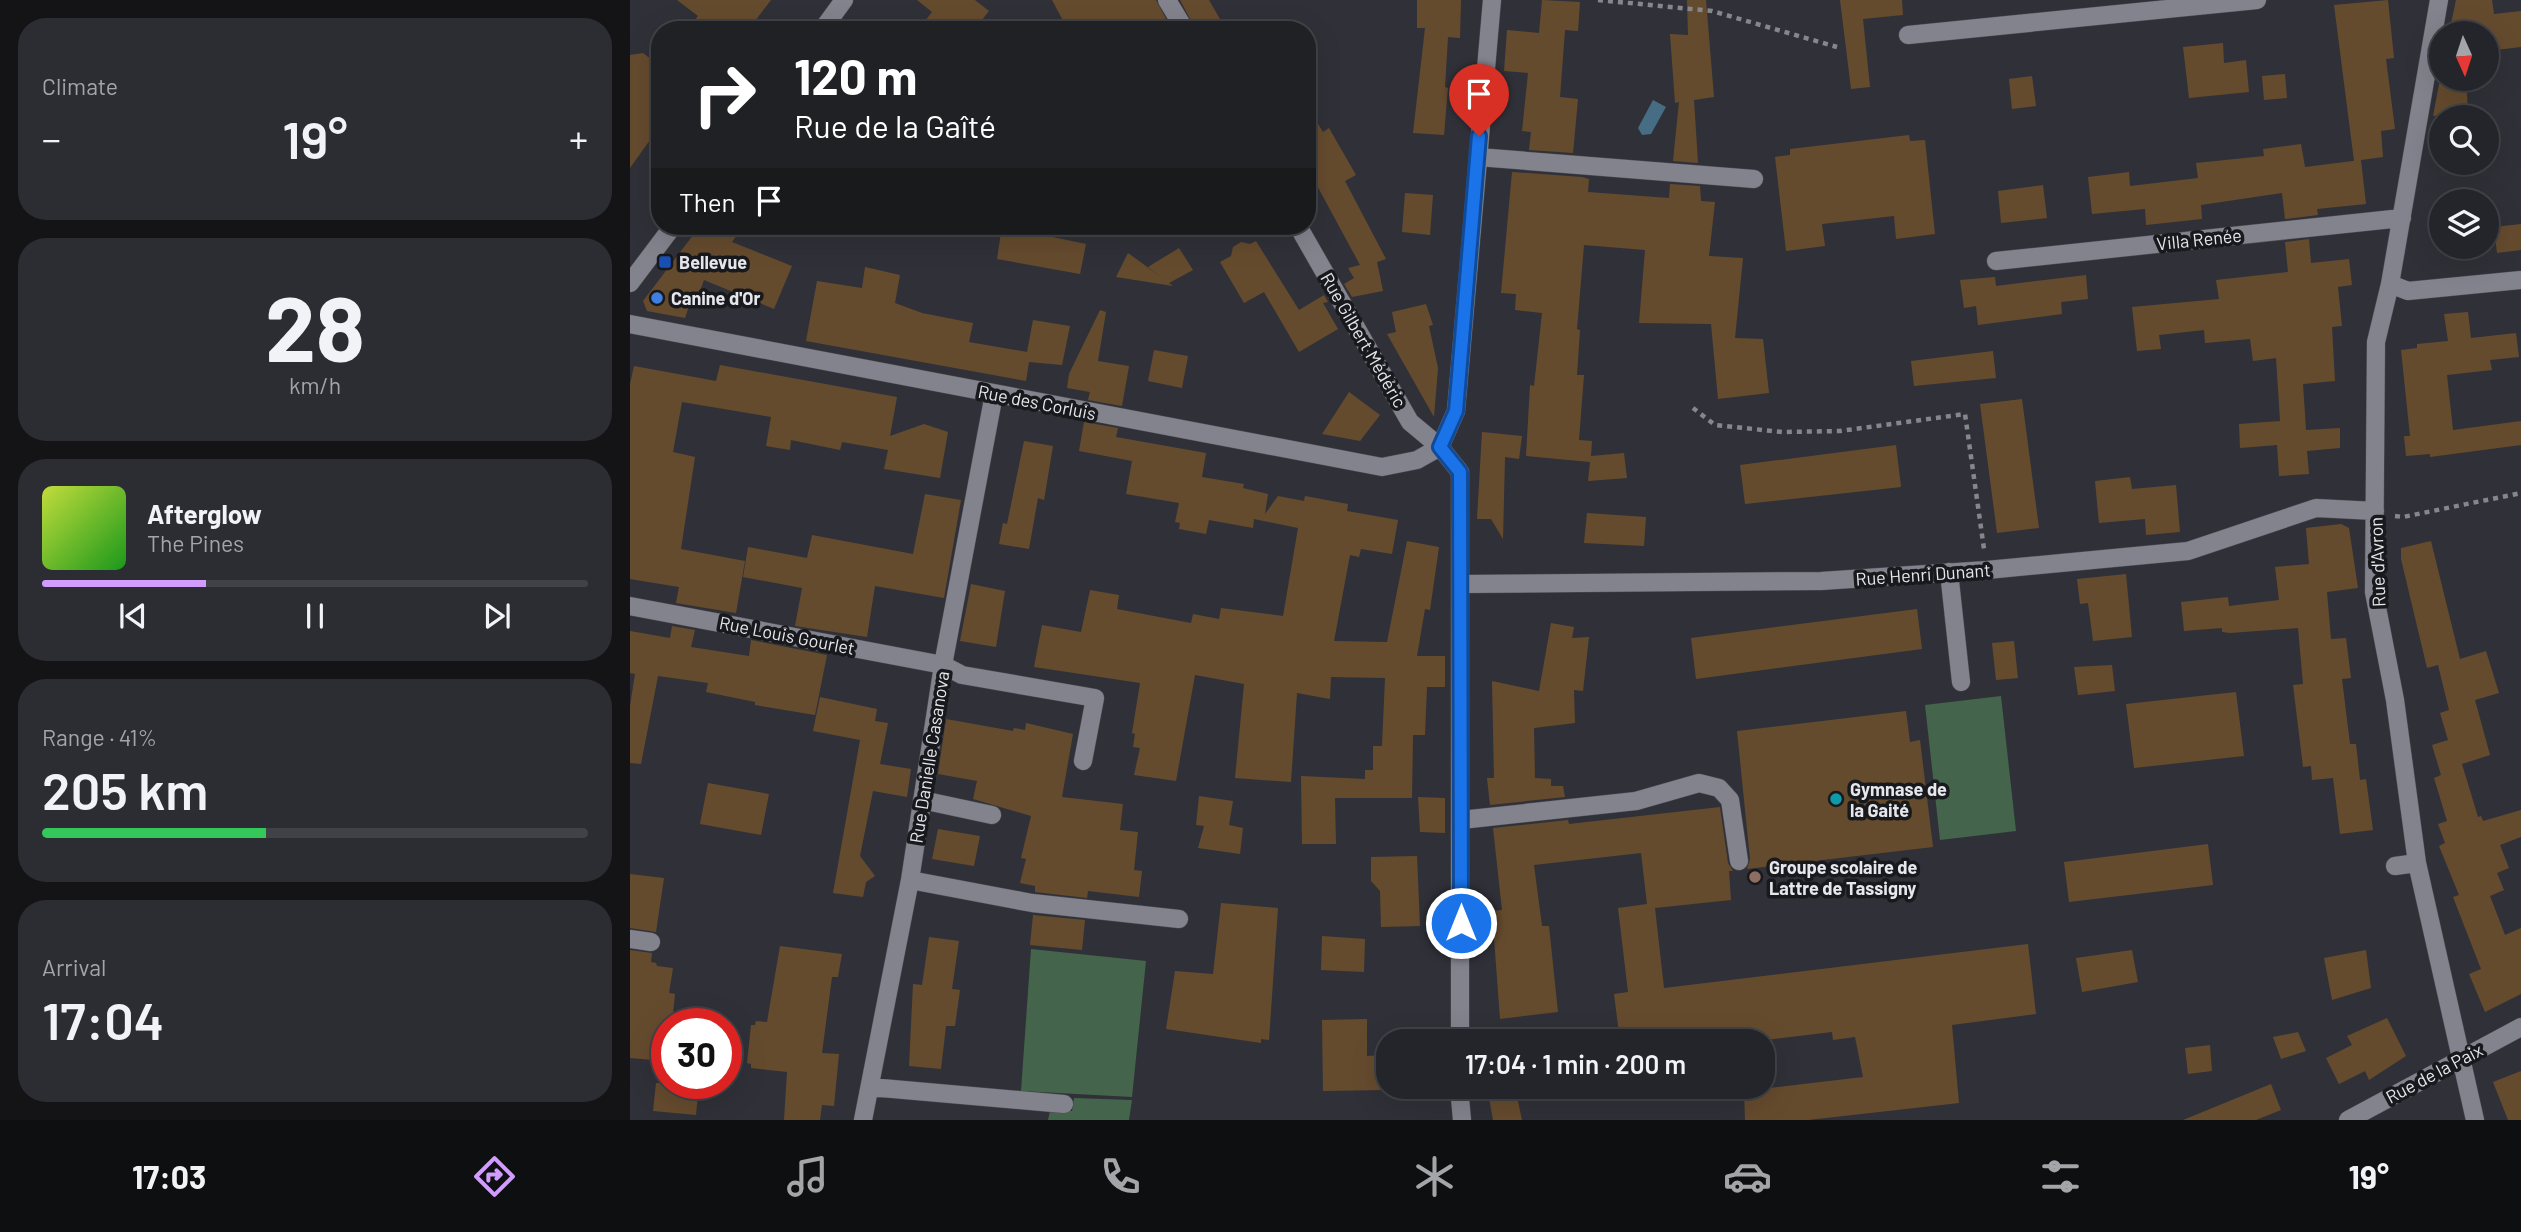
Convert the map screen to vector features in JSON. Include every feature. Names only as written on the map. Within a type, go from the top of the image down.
[{"type":"street","points":[[829,21],[844,0]]},
{"type":"street","points":[[1167,0],[1180,21]]},
{"type":"street","points":[[1440,447],[1456,411],[1492,0]]},
{"type":"street","points":[[1908,35],[2257,0]]},
{"type":"street","name":"Rue d'Avron","points":[[2439,0],[2390,284],[2376,342],[2374,592],[2395,699],[2417,863],[2474,1120]]},
{"type":"street","points":[[1478,157],[1754,179]]},
{"type":"street","name":"Villa Renée","points":[[1996,261],[2402,218]]},
{"type":"street","points":[[630,283],[666,235]]},
{"type":"street","name":"Rue Gilbert Médéric","points":[[1302,235],[1410,422],[1440,447],[1460,472],[1460,1029]]},
{"type":"street","points":[[2390,284],[2408,291],[2521,280]]},
{"type":"street","name":"Rue des Corluis","points":[[630,324],[1382,467],[1418,460],[1440,447]]},
{"type":"street","name":"Rue Danielle Casanova","points":[[863,1120],[910,880],[943,665],[994,394]]},
{"type":"street","name":"Rue Henri Dunant","points":[[1462,584],[1821,580],[1987,570],[2188,551],[2316,508],[2375,511]]},
{"type":"street","points":[[1949,572],[1961,681]]},
{"type":"street","name":"Rue Louis Gourlet","points":[[630,606],[943,665],[962,675],[1095,698],[1083,761]]},
{"type":"street","points":[[1461,820],[1636,802],[1699,783],[1719,788],[1730,800],[1739,860]]},
{"type":"street","points":[[922,800],[992,815]]},
{"type":"street","points":[[2395,866],[2417,863]]},
{"type":"street","points":[[910,880],[1032,902],[1179,919]]},
{"type":"street","points":[[630,939],[650,942]]},
{"type":"street","name":"Rue de la Paix","points":[[2348,1120],[2521,1027]]},
{"type":"street","points":[[870,1087],[1064,1104]]},
{"type":"street","points":[[1460,1099],[1462,1120]]},
{"type":"path","points":[[1598,0],[1712,11],[1837,47]]},
{"type":"path","points":[[1693,408],[1715,425],[1782,432],[1840,431],[1965,414],[1987,570]]},
{"type":"path","points":[[2375,511],[2403,517],[2521,494]]},
{"type":"green space","points":[[2001,696],[2016,831],[1940,840],[1925,705]]},
{"type":"green space","points":[[1031,949],[1146,961],[1132,1097],[1021,1091]]},
{"type":"green space","points":[[1074,1098],[1132,1100],[1129,1120],[1048,1120],[1050,1111],[1072,1111]]},
{"type":"water","points":[[1653,100],[1666,107],[1651,134],[1642,135],[1638,128]]},
{"type":"building","points":[[677,0],[771,0],[755,21],[694,21],[698,16]]},
{"type":"building","points":[[917,0],[975,0],[989,11],[981,21],[925,21],[932,12]]},
{"type":"building","points":[[1052,0],[1156,0],[1167,21],[1063,21]]},
{"type":"building","points":[[1180,0],[1209,0],[1220,19],[1217,21],[1191,21]]},
{"type":"building","points":[[1417,0],[1461,0],[1460,38],[1448,37],[1444,135],[1413,133],[1425,28],[1417,28]]},
{"type":"building","points":[[1542,0],[1580,2],[1578,31],[1565,30],[1560,97],[1578,99],[1573,153],[1529,150],[1531,132],[1522,131],[1528,73],[1504,71],[1507,30],[1539,33]]},
{"type":"building","points":[[1687,0],[1706,0],[1714,97],[1694,100],[1698,163],[1673,161],[1679,102],[1675,103],[1670,34],[1688,35]]},
{"type":"building","points":[[1840,0],[1902,0],[1903,15],[1863,19],[1870,87],[1851,89]]},
{"type":"building","points":[[2388,0],[2394,58],[2386,59],[2395,129],[2381,131],[2383,157],[2354,161],[2334,5]]},
{"type":"building","points":[[2456,0],[2492,0],[2494,14],[2521,11],[2521,47],[2499,50],[2499,21],[2452,21]]},
{"type":"building","points":[[2223,43],[2224,63],[2246,60],[2249,92],[2189,98],[2183,47]]},
{"type":"building","points":[[643,53],[651,59],[651,139],[630,168],[630,55]]},
{"type":"building","points":[[2285,74],[2287,98],[2264,100],[2262,76]]},
{"type":"building","points":[[2032,76],[2036,106],[2012,109],[2009,79]]},
{"type":"building","points":[[2438,91],[2467,91],[2468,105],[2435,105]]},
{"type":"building","points":[[1316,121],[1323,132],[1329,128],[1356,175],[1345,181],[1386,259],[1377,262],[1383,291],[1352,297],[1344,284],[1354,278],[1348,268],[1360,265],[1316,184]]},
{"type":"building","points":[[1909,135],[1910,141],[1925,140],[1935,234],[1896,239],[1894,216],[1822,224],[1825,246],[1786,251],[1775,157],[1790,155],[1790,149]]},
{"type":"building","points":[[2301,144],[2305,167],[2361,160],[2366,204],[2317,209],[2318,215],[2285,219],[2282,193],[2201,205],[2202,219],[2146,225],[2145,209],[2092,214],[2088,177],[2129,172],[2130,186],[2198,178],[2196,163],[2264,156],[2263,149]]},
{"type":"building","points":[[1512,172],[1582,177],[1589,179],[1588,192],[1669,198],[1670,184],[1700,186],[1701,201],[1715,202],[1709,256],[1743,258],[1735,338],[1763,339],[1769,393],[1718,399],[1711,324],[1639,323],[1645,250],[1584,245],[1577,329],[1580,330],[1577,375],[1584,375],[1579,440],[1592,441],[1591,456],[1624,453],[1627,478],[1588,481],[1590,462],[1526,456],[1530,385],[1534,386],[1542,313],[1515,310],[1516,294],[1501,293]]},
{"type":"building","points":[[2043,185],[2047,218],[2001,223],[1998,191]]},
{"type":"building","points":[[1405,193],[1433,195],[1430,235],[1402,232]]},
{"type":"building","points":[[2521,224],[2521,250],[2499,253],[2499,226]]},
{"type":"building","points":[[693,235],[737,235],[732,242],[792,266],[774,309],[704,280],[695,304],[690,303],[685,318],[647,311],[643,301]]},
{"type":"building","points":[[1001,235],[1043,235],[1086,244],[1080,274],[997,259]]},
{"type":"building","points":[[2309,239],[2311,263],[2349,259],[2352,285],[2338,287],[2342,326],[2332,327],[2335,381],[2303,384],[2306,430],[2340,428],[2340,448],[2307,451],[2309,474],[2279,476],[2277,445],[2240,448],[2239,424],[2280,421],[2276,358],[2253,361],[2250,339],[2205,343],[2204,330],[2159,335],[2161,349],[2137,351],[2132,307],[2219,299],[2216,280],[2288,272],[2285,242]]},
{"type":"building","points":[[1256,241],[1299,310],[1324,295],[1328,302],[1323,303],[1338,329],[1299,352],[1264,292],[1244,303],[1220,262],[1231,256],[1233,247],[1241,242],[1250,244]]},
{"type":"building","points":[[1179,248],[1193,270],[1169,283],[1173,286],[1116,277],[1128,253],[1161,277],[1148,267]]},
{"type":"building","points":[[865,267],[900,275],[895,303],[922,313],[973,323],[969,342],[1027,352],[1033,320],[1070,326],[1062,365],[1029,362],[1026,381],[806,341],[817,281],[862,288]]},
{"type":"building","points":[[2086,275],[2088,299],[2061,302],[2062,314],[1978,325],[1976,306],[1964,308],[1960,280],[1995,277],[1996,286]]},
{"type":"building","points":[[1426,304],[1433,325],[1429,326],[1438,368],[1434,417],[1387,334],[1396,332],[1392,312]]},
{"type":"building","points":[[1100,310],[1106,312],[1098,361],[1129,366],[1122,406],[1088,400],[1090,392],[1067,388],[1069,374]]},
{"type":"building","points":[[2468,312],[2471,338],[2516,333],[2519,357],[2490,360],[2492,370],[2447,375],[2453,430],[2521,421],[2521,445],[2430,457],[2430,454],[2406,456],[2404,436],[2410,436],[2401,350],[2417,348],[2417,344],[2448,341],[2444,314]]},
{"type":"building","points":[[1154,350],[1188,356],[1182,388],[1148,381]]},
{"type":"building","points":[[1993,351],[1996,378],[1914,386],[1911,361]]},
{"type":"building","points":[[720,365],[897,397],[890,436],[924,424],[948,432],[940,478],[884,469],[888,450],[842,442],[840,450],[791,440],[790,450],[766,446],[771,417],[682,402],[673,452],[695,457],[681,549],[745,561],[736,613],[676,603],[679,587],[630,579],[630,384],[634,366],[716,381]]},
{"type":"building","points":[[1349,392],[1380,415],[1360,441],[1322,434]]},
{"type":"building","points":[[2022,399],[2039,528],[1997,533],[1980,404]]},
{"type":"building","points":[[1084,422],[1118,428],[1116,437],[1206,453],[1202,477],[1244,484],[1243,488],[1268,494],[1265,514],[1278,496],[1304,501],[1305,496],[1348,504],[1347,511],[1398,520],[1392,554],[1361,549],[1359,557],[1350,555],[1334,641],[1387,642],[1407,541],[1439,547],[1430,610],[1425,609],[1417,656],[1445,656],[1445,687],[1427,687],[1425,735],[1413,735],[1412,798],[1335,798],[1336,844],[1302,844],[1301,776],[1365,779],[1365,770],[1373,770],[1373,746],[1382,746],[1385,678],[1331,677],[1330,699],[1297,693],[1291,782],[1235,778],[1244,684],[1195,675],[1176,781],[1134,775],[1140,748],[1133,747],[1135,734],[1132,733],[1140,683],[1034,667],[1042,625],[1081,632],[1090,590],[1119,595],[1117,609],[1191,623],[1193,614],[1219,619],[1221,608],[1283,616],[1298,528],[1254,519],[1253,528],[1209,520],[1206,534],[1179,529],[1180,523],[1175,522],[1179,503],[1126,494],[1132,461],[1079,451]]},
{"type":"building","points":[[1482,432],[1522,436],[1519,459],[1505,457],[1503,539],[1491,519],[1477,519]]},
{"type":"building","points":[[1024,441],[1053,446],[1044,500],[1038,498],[1029,549],[999,544],[1003,523],[1007,524]]},
{"type":"building","points":[[1896,445],[1901,487],[1745,504],[1740,465]]},
{"type":"building","points":[[2130,477],[2132,489],[2176,485],[2180,532],[2146,535],[2145,519],[2099,523],[2095,481]]},
{"type":"building","points":[[925,494],[961,500],[944,598],[875,586],[867,637],[795,626],[802,588],[743,577],[748,547],[807,558],[812,535],[913,554]]},
{"type":"building","points":[[1587,513],[1646,517],[1644,546],[1584,543]]},
{"type":"building","points":[[2341,524],[2349,528],[2358,588],[2327,592],[2331,639],[2346,638],[2351,678],[2342,679],[2350,744],[2356,744],[2360,780],[2366,779],[2373,830],[2340,834],[2333,778],[2312,780],[2311,766],[2303,767],[2293,685],[2303,684],[2298,628],[2230,633],[2222,632],[2222,628],[2184,631],[2181,602],[2228,597],[2229,606],[2279,600],[2275,567],[2309,564],[2306,528]]},
{"type":"building","points":[[2431,541],[2460,659],[2486,651],[2499,693],[2475,700],[2490,755],[2462,764],[2478,817],[2481,816],[2483,821],[2521,810],[2521,837],[2500,845],[2509,868],[2497,873],[2504,890],[2490,896],[2505,935],[2521,928],[2521,994],[2485,1012],[2469,974],[2481,969],[2453,897],[2459,895],[2439,846],[2445,843],[2438,824],[2447,821],[2434,778],[2441,775],[2432,745],[2448,740],[2440,713],[2449,710],[2438,665],[2427,668],[2401,559],[2401,548]]},
{"type":"building","points":[[2126,574],[2132,637],[2093,641],[2088,603],[2080,604],[2077,579]]},
{"type":"building","points":[[971,584],[1005,591],[996,647],[960,641]]},
{"type":"building","points":[[1917,609],[1922,649],[1696,679],[1691,638]]},
{"type":"building","points":[[1551,623],[1574,627],[1572,638],[1589,637],[1583,691],[1574,690],[1575,723],[1534,728],[1535,778],[1551,779],[1551,786],[1563,786],[1565,797],[1490,805],[1487,778],[1494,778],[1492,681],[1539,691]]},
{"type":"building","points":[[672,626],[695,630],[691,647],[749,656],[751,640],[827,655],[815,715],[755,705],[755,702],[706,692],[708,683],[658,676],[641,764],[630,763],[630,706],[635,674],[630,673],[630,631],[670,638]]},
{"type":"building","points":[[2014,641],[2018,678],[1996,680],[1992,643]]},
{"type":"building","points":[[2112,665],[2115,691],[2078,695],[2074,667]]},
{"type":"building","points":[[2236,692],[2244,756],[2134,768],[2126,704]]},
{"type":"building","points":[[820,697],[877,709],[875,721],[888,723],[880,764],[911,769],[907,797],[873,791],[860,856],[875,876],[866,882],[863,897],[833,893],[860,740],[813,731]]},
{"type":"building","name":"Gymnase de la Gaité","points":[[1906,711],[1910,742],[1920,740],[1933,847],[1747,869],[1750,859],[1737,731]]},
{"type":"building","points":[[946,719],[1013,731],[1014,728],[1025,730],[1026,723],[1073,734],[1062,797],[1123,804],[1120,830],[1138,832],[1134,870],[1142,871],[1139,897],[1088,891],[1087,898],[1035,892],[1035,886],[1020,883],[1026,859],[1021,858],[1031,816],[973,799],[977,781],[938,774]]},
{"type":"building","points":[[708,783],[769,794],[761,835],[700,824]]},
{"type":"building","points":[[1199,796],[1233,801],[1229,825],[1243,828],[1240,854],[1198,848],[1204,826],[1196,825]]},
{"type":"building","points":[[1418,797],[1445,798],[1445,833],[1420,832]]},
{"type":"building","points":[[1720,807],[1728,863],[1733,871],[1729,871],[1731,900],[1655,908],[1664,988],[2028,944],[2036,1014],[1952,1025],[1959,1103],[1808,1120],[1745,1120],[1744,1099],[1775,1099],[1775,1087],[1863,1077],[1855,1037],[1833,1040],[1832,1032],[1775,1039],[1775,1029],[1618,1029],[1614,994],[1628,992],[1618,908],[1647,904],[1641,853],[1534,865],[1542,926],[1549,926],[1558,1012],[1500,1019],[1492,911],[1502,910],[1493,828],[1568,820],[1569,824]]},
{"type":"building","points":[[938,829],[980,836],[974,866],[932,859]]},
{"type":"building","points":[[2208,844],[2213,885],[2069,902],[2064,862]]},
{"type":"building","points":[[1417,856],[1420,926],[1381,927],[1380,891],[1371,881],[1371,857]]},
{"type":"building","points":[[630,874],[664,878],[656,932],[630,928]]},
{"type":"building","points":[[1221,903],[1278,908],[1269,1040],[1261,1039],[1261,1043],[1166,1029],[1175,971],[1213,974]]},
{"type":"building","points":[[1033,915],[1085,920],[1082,950],[1030,945]]},
{"type":"building","points":[[1322,936],[1365,939],[1364,972],[1321,970]]},
{"type":"building","points":[[929,937],[959,941],[952,989],[960,990],[955,1026],[946,1026],[941,1069],[909,1066],[913,984],[922,985]]},
{"type":"building","points":[[780,946],[842,954],[838,977],[832,977],[822,1053],[839,1054],[834,1106],[822,1105],[820,1120],[784,1120],[787,1072],[751,1068],[751,1064],[747,1063],[751,1025],[755,1025],[756,1021],[767,1022]]},
{"type":"building","points":[[630,950],[652,953],[651,962],[657,966],[673,968],[669,993],[675,994],[674,1008],[651,1008],[651,1060],[630,1058]]},
{"type":"building","points":[[2132,950],[2138,982],[2082,992],[2076,958]]},
{"type":"building","points":[[2366,950],[2371,988],[2332,1000],[2324,958]]},
{"type":"building","points":[[2387,1018],[2406,1056],[2369,1080],[2365,1071],[2339,1084],[2326,1058],[2352,1045],[2347,1036]]},
{"type":"building","points":[[1367,1019],[1367,1056],[1376,1055],[1376,1090],[1323,1091],[1322,1020]]},
{"type":"building","points":[[2298,1032],[2306,1051],[2281,1059],[2273,1037]]},
{"type":"building","points":[[2210,1045],[2212,1071],[2188,1074],[2185,1048]]},
{"type":"building","points":[[2521,1071],[2521,1120],[2508,1120],[2493,1082]]},
{"type":"building","points":[[2271,1084],[2281,1110],[2256,1120],[2183,1120]]},
{"type":"building","points":[[654,1099],[698,1099],[696,1115],[653,1111]]},
{"type":"building","points":[[1489,1099],[1518,1099],[1522,1120],[1493,1120]]},
{"type":"place","name":"Bellevue","points":[[665,262]]},
{"type":"place","name":"Canine d'Or","points":[[657,298]]},
{"type":"place","name":"Gymnase de la Gaité","points":[[1836,799]]},
{"type":"place","name":"Groupe scolaire de Lattre de Tassigny","points":[[1755,877]]},
{"type":"route","points":[[1461,923],[1460,472],[1440,447],[1456,411],[1479,136]]}]
